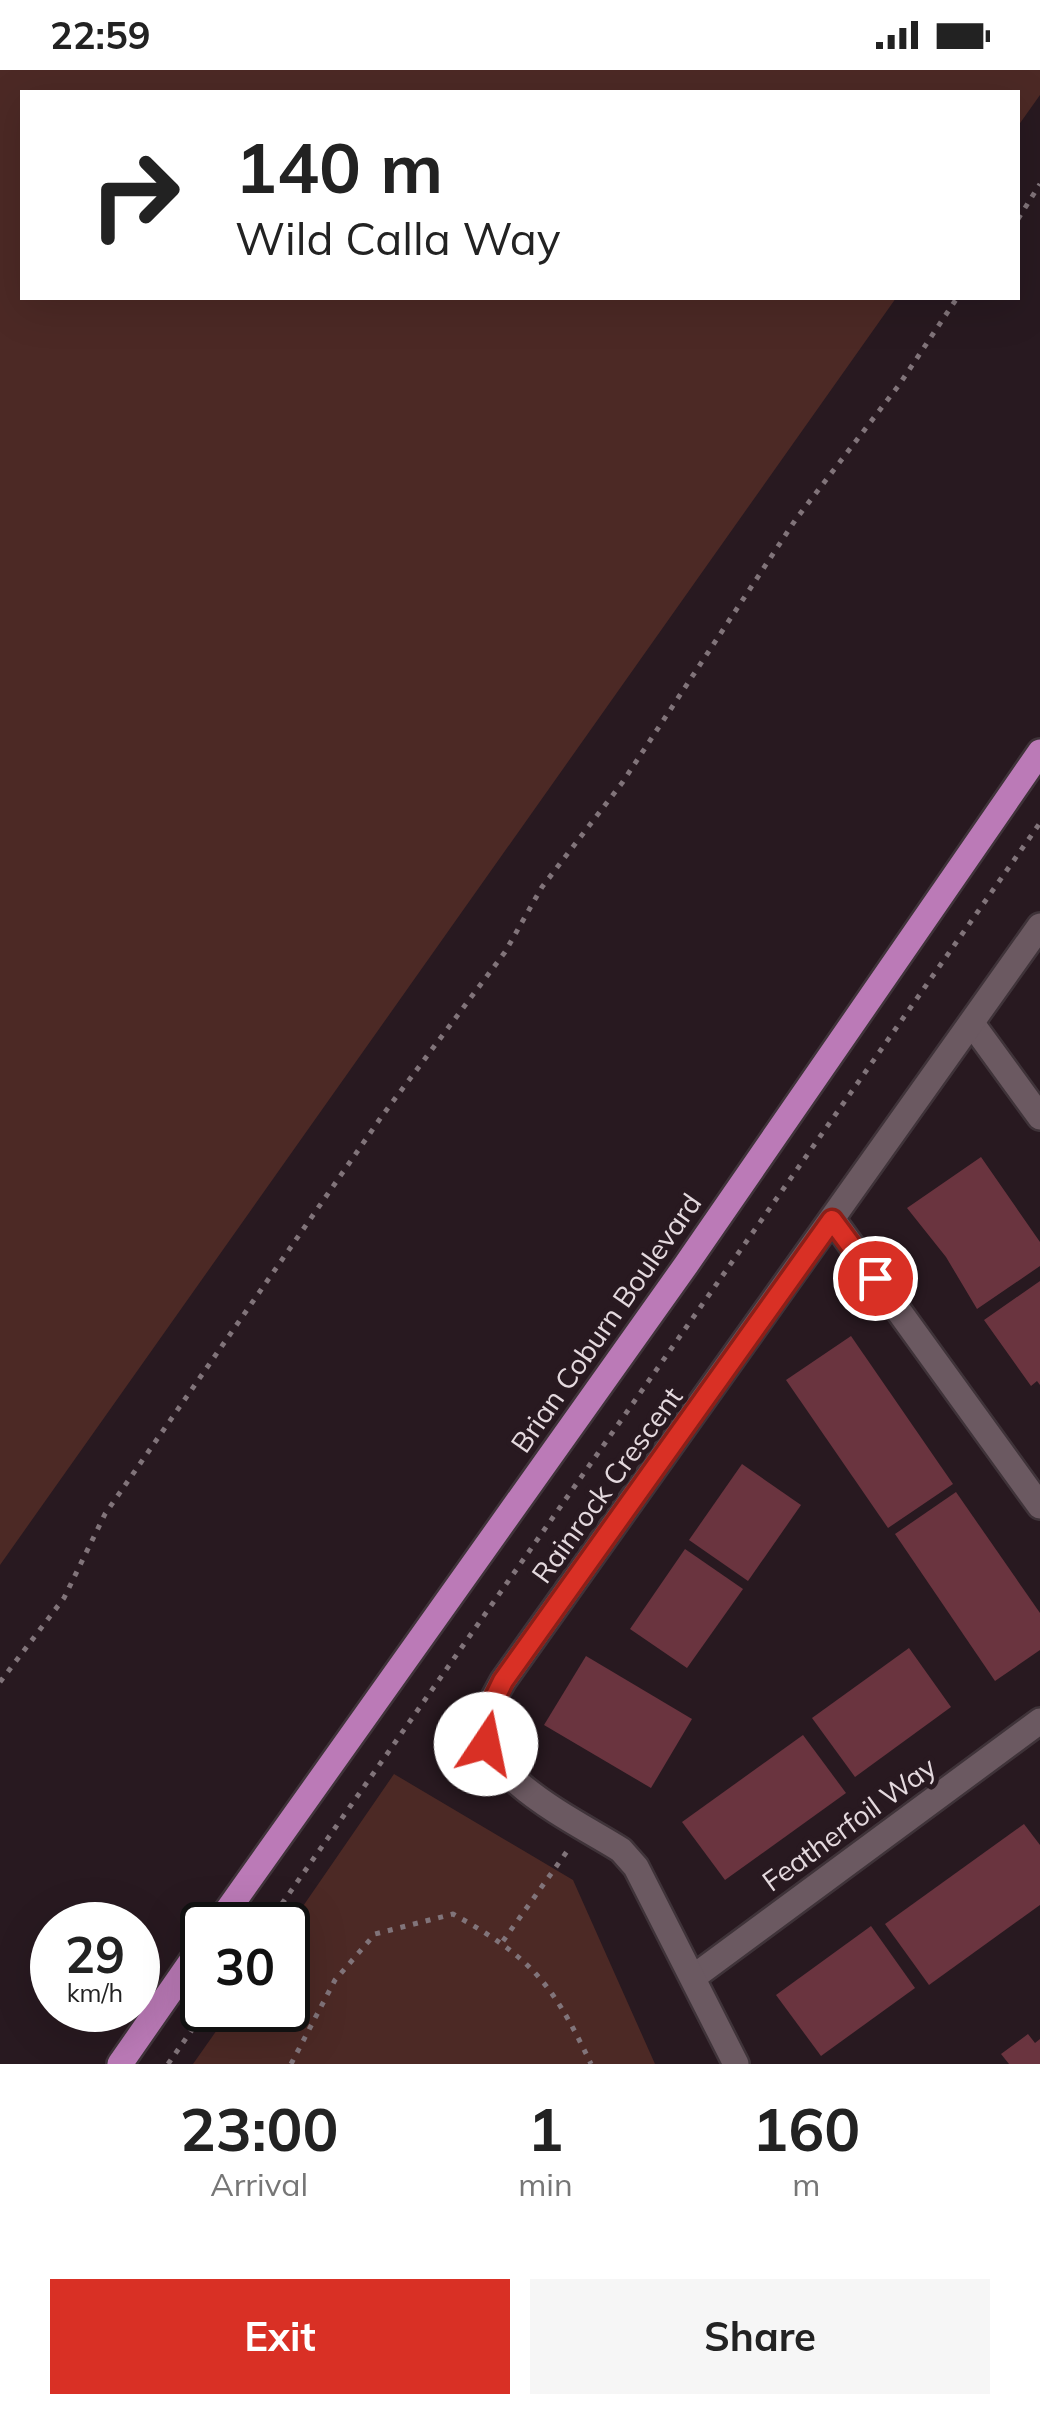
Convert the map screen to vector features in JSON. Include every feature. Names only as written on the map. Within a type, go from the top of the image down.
[{"type":"main road","name":"Brian Coburn Boulevard","points":[[233,1902],[697,1249],[1040,752]]},
{"type":"main road","points":[[120,2064],[180,1978]]},
{"type":"street","name":"Rainrock Crescent","points":[[736,2064],[636,1867],[621,1850],[502,1773],[486,1744],[485,1718],[503,1681],[1040,926]]},
{"type":"street","points":[[973,1025],[1040,1116]]},
{"type":"street","points":[[832,1220],[1040,1506]]},
{"type":"street","name":"Featherfoil Way","points":[[694,1976],[1040,1721]]},
{"type":"path","points":[[1020,217],[1040,184]]},
{"type":"path","points":[[0,1682],[64,1598],[105,1514],[382,1116],[505,952],[542,887],[622,783],[796,519],[899,385],[956,300]]},
{"type":"path","points":[[282,1902],[1040,823]]},
{"type":"path","points":[[503,1942],[569,1848]]},
{"type":"path","points":[[291,2064],[335,1980],[376,1934],[453,1914],[503,1942],[536,1969],[570,2020],[591,2064]]},
{"type":"path","points":[[168,2064],[191,2032]]},
{"type":"shaded area","points":[[0,70],[1040,70],[1040,95],[1020,123],[1020,90],[20,90],[20,300],[895,300],[0,1565]]},
{"type":"shaded area","points":[[394,1774],[573,1880],[655,2064],[193,2064],[216,2032],[310,2032],[310,1902],[306,1902]]},
{"type":"building","points":[[981,1157],[1040,1242],[1040,1266],[977,1309],[946,1257],[907,1208]]},
{"type":"building","points":[[1040,1281],[1040,1385],[1037,1381],[1031,1386],[984,1320]]},
{"type":"building","points":[[851,1336],[953,1484],[888,1528],[786,1380]]},
{"type":"building","points":[[742,1464],[801,1505],[748,1581],[689,1540]]},
{"type":"building","points":[[956,1492],[1040,1613],[1040,1650],[995,1681],[895,1534]]},
{"type":"building","points":[[685,1549],[743,1589],[687,1668],[630,1629]]},
{"type":"building","points":[[909,1648],[951,1707],[855,1777],[812,1718]]},
{"type":"building","points":[[586,1656],[692,1719],[651,1788],[544,1725]]},
{"type":"building","points":[[803,1735],[846,1793],[725,1880],[682,1822]]},
{"type":"building","points":[[1024,1824],[1040,1845],[1040,1905],[929,1985],[885,1924]]},
{"type":"building","points":[[871,1926],[915,1988],[821,2056],[776,1995]]},
{"type":"building","points":[[1028,2034],[1035,2043],[1040,2039],[1040,2064],[1009,2064],[1001,2054]]},
{"type":"route","points":[[486,1744],[485,1718],[503,1681],[832,1220],[875,1278]]}]
